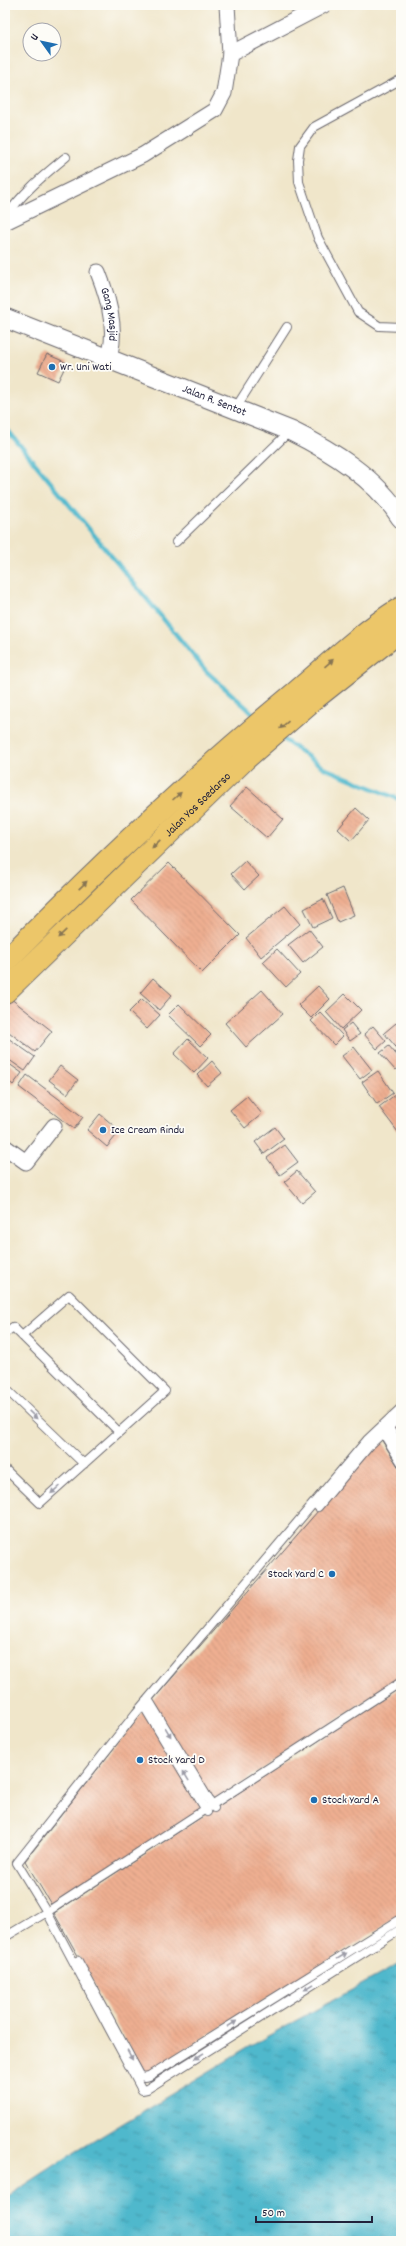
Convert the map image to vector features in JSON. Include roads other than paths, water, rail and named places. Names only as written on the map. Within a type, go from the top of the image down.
[{"type":"highway","name":"Jalan Yos Soedarso","points":[[307,694],[352,643],[401,608]]},
{"type":"highway","name":"Jalan Yos Soedarso","points":[[5,992],[11,965],[159,812],[238,752],[307,694],[401,630]]},
{"type":"highway","name":"Jalan Yos Soedarso","points":[[11,965],[107,901],[238,752]]},
{"type":"street","points":[[5,222],[143,155],[215,110],[224,93],[230,54],[227,5]]},
{"type":"street","points":[[230,54],[324,5]]},
{"type":"street","name":"Gang Masjid","points":[[98,272],[108,296],[112,348],[108,359]]},
{"type":"street","name":"Jalan R. Sentot","points":[[5,318],[291,431],[332,454],[364,477],[380,492],[401,518]]},
{"type":"street","points":[[5,1147],[26,1162],[54,1126]]},
{"type":"lane","points":[[401,82],[398,81],[314,127],[300,146],[298,160],[299,182],[318,238],[358,312],[379,326],[401,327]]},
{"type":"lane","points":[[5,218],[16,202],[34,183],[66,157]]},
{"type":"lane","points":[[235,409],[287,327]]},
{"type":"lane","points":[[176,542],[291,431]]},
{"type":"lane","points":[[5,1469],[40,1503],[165,1391],[69,1295],[22,1336]]},
{"type":"lane","points":[[5,1333],[13,1327],[119,1432]]},
{"type":"lane","points":[[5,1388],[84,1464]]},
{"type":"lane","points":[[386,1428],[401,1408]]},
{"type":"lane","points":[[401,1416],[367,1440],[148,1703],[18,1863],[50,1913],[140,2074],[144,2077],[401,1919]]},
{"type":"lane","points":[[386,1428],[401,1447]]},
{"type":"lane","points":[[386,1428],[401,1462]]},
{"type":"lane","points":[[210,1809],[401,1682]]},
{"type":"lane","points":[[5,1940],[50,1913],[401,1686]]},
{"type":"lane","points":[[148,1703],[210,1809]]},
{"type":"lane","points":[[50,1913],[142,2090],[147,2089],[401,1929]]},
{"type":"lane","points":[[5,1937],[50,1913]]},
{"type":"water","points":[[401,1963],[401,2241],[5,2241],[5,2198],[72,2154],[266,2037]]},
{"type":"waterway","points":[[5,427],[207,672],[258,718]]},
{"type":"waterway","points":[[280,737],[324,768],[401,800]]},
{"type":"place","name":"Wr. Uni Wati","points":[[52,367]]},
{"type":"place","name":"Ice Cream Rindu","points":[[103,1130]]},
{"type":"place","name":"Stock Yard C","points":[[332,1574]]},
{"type":"place","name":"Stock Yard D","points":[[140,1760]]},
{"type":"place","name":"Stock Yard A","points":[[314,1800]]}]
